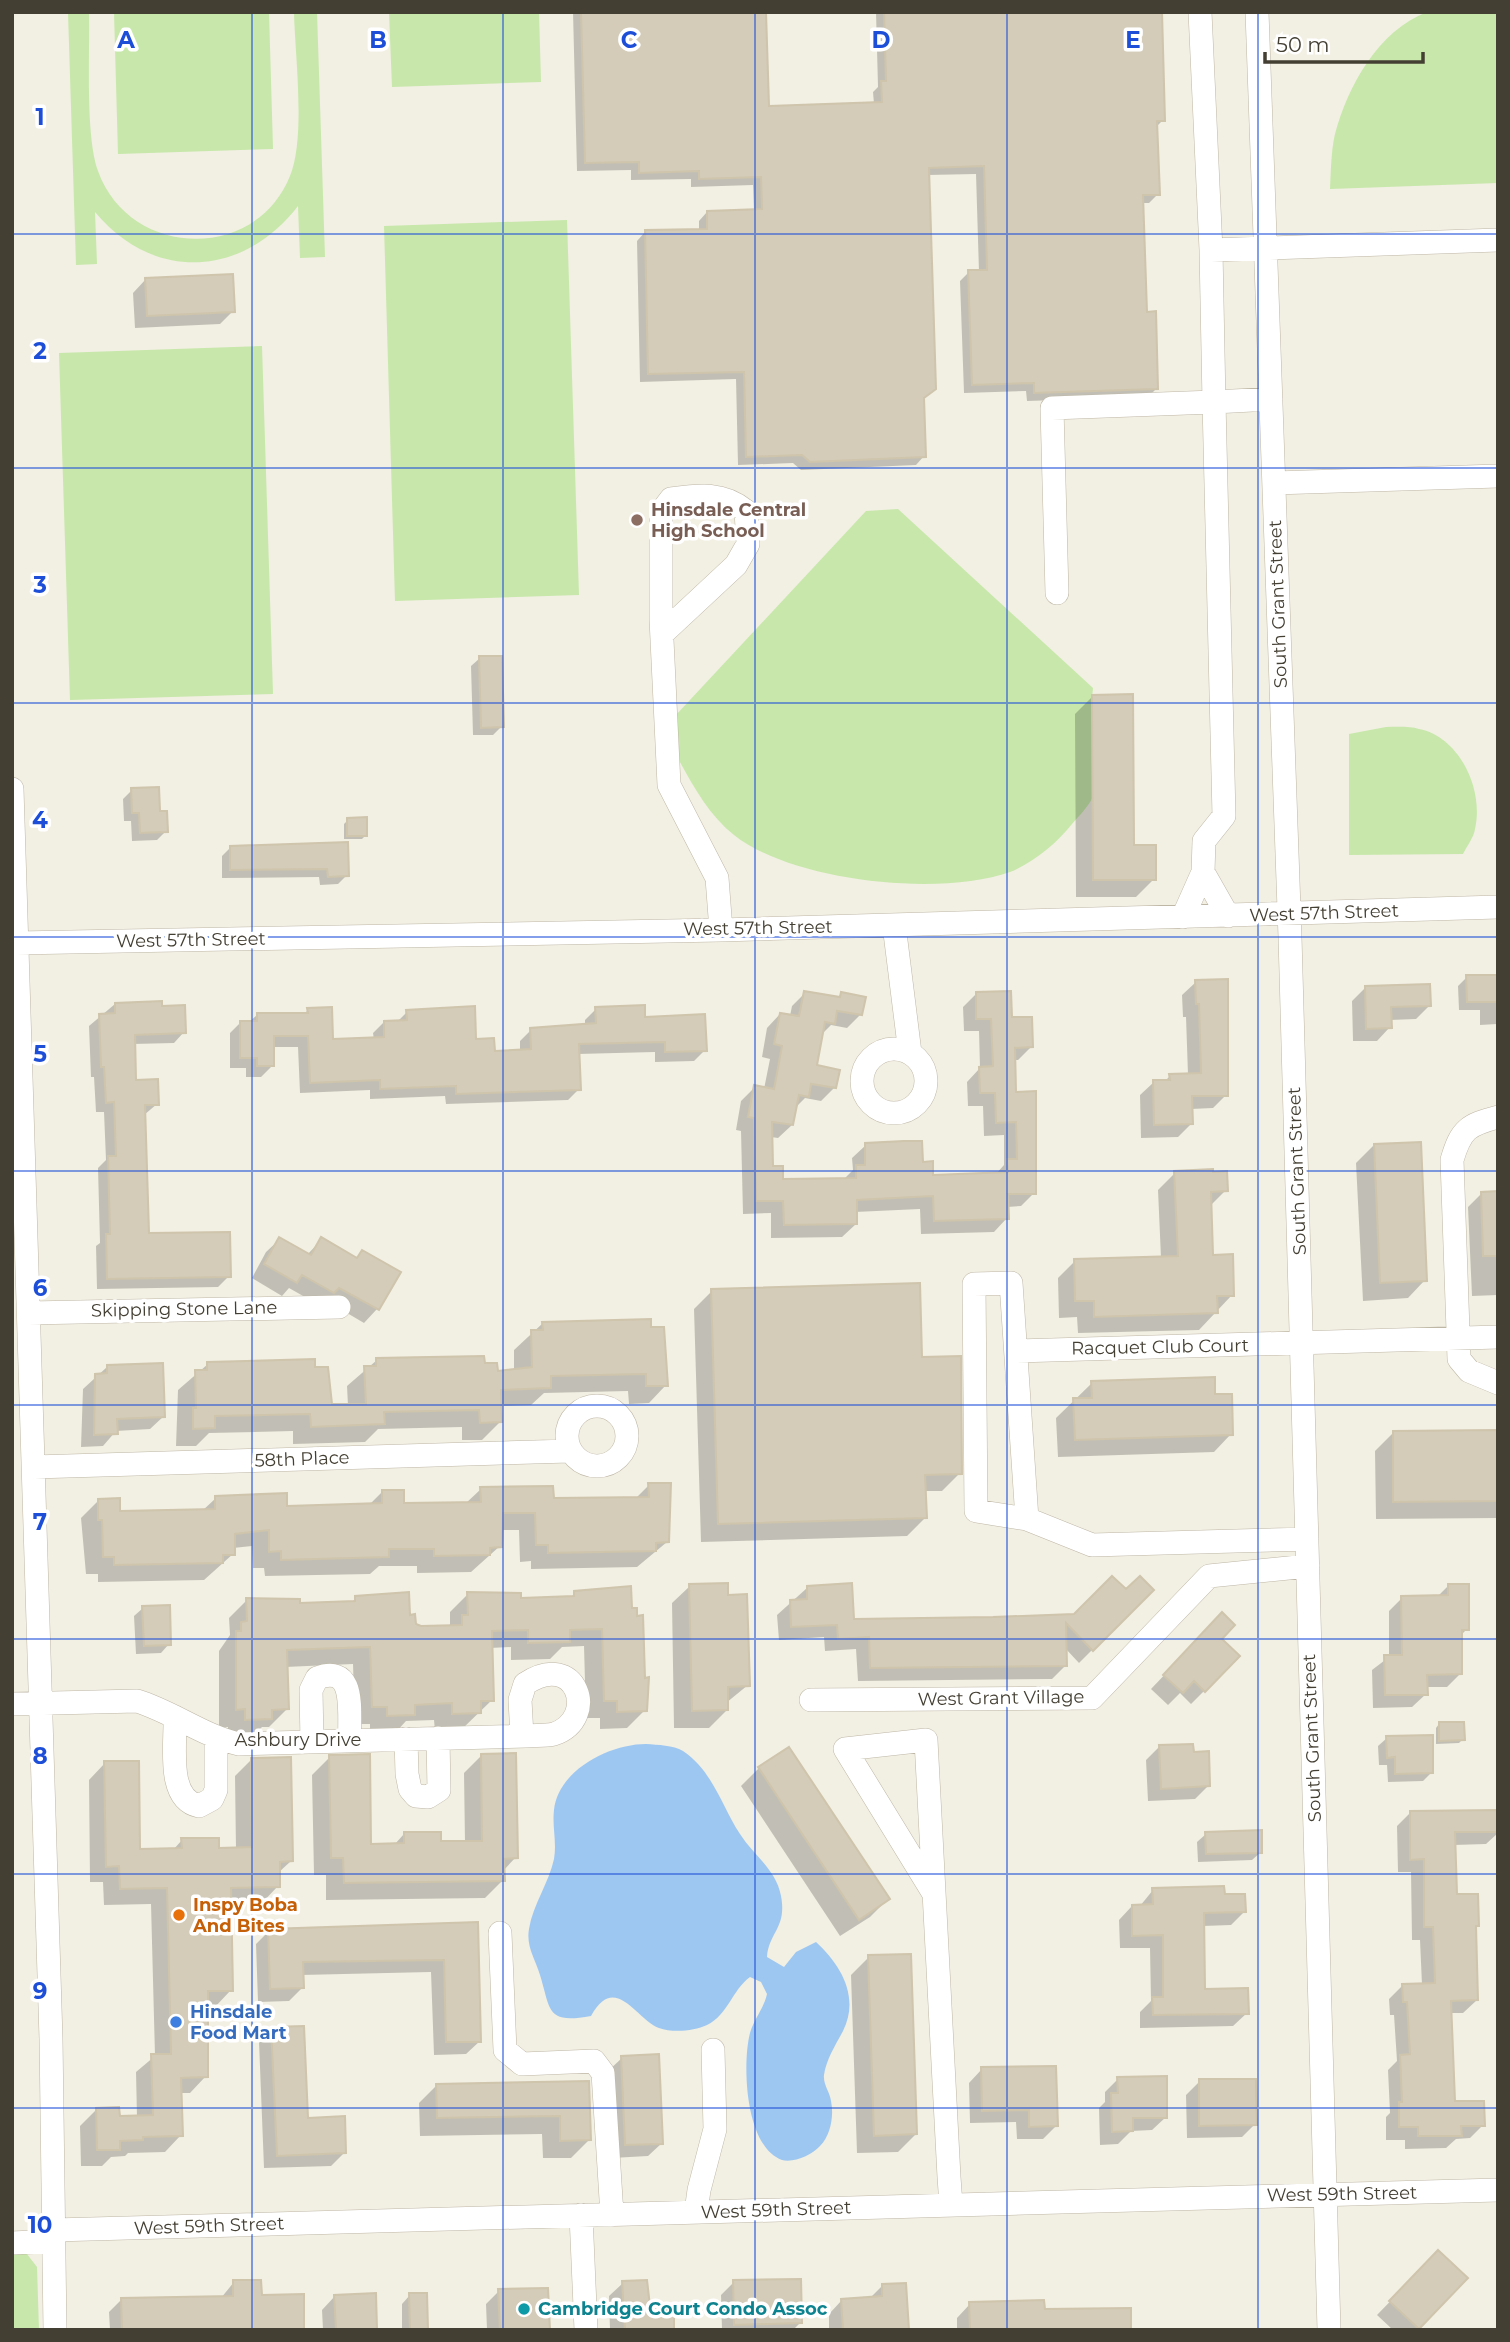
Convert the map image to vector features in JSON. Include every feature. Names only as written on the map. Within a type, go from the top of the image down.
[{"type":"street","points":[[1183,917],[1203,872],[1203,841],[1224,816],[1211,250],[1200,12]]},
{"type":"street","name":"South Grant Street","points":[[1257,12],[1303,1344],[1329,2330]]},
{"type":"street","points":[[1211,250],[1498,240]]},
{"type":"street","points":[[1057,593],[1052,408],[1271,400]]},
{"type":"street","points":[[1274,483],[1498,476]]},
{"type":"street","points":[[662,634],[736,565],[748,544],[746,511],[731,498],[698,495],[671,499],[662,512],[662,634],[668,785],[717,878],[721,930]]},
{"type":"street","points":[[12,789],[41,1703],[55,2330]]},
{"type":"street","points":[[1203,872],[1228,916]]},
{"type":"street","name":"West 57th Street","points":[[17,943],[721,930],[1498,907]]},
{"type":"street","points":[[894,925],[911,1053]]},
{"type":"street","points":[[1498,1117],[1473,1124],[1466,1130],[1459,1138],[1452,1160],[1456,1339],[1459,1359],[1469,1371],[1498,1383]]},
{"type":"street","points":[[1027,1519],[1010,1283],[974,1284],[976,1511],[1027,1519],[1092,1545],[1307,1539]]},
{"type":"street","name":"Skipping Stone Lane","points":[[29,1313],[339,1307]]},
{"type":"street","name":"Racquet Club Court","points":[[1017,1351],[1498,1337]]},
{"type":"street","name":"58th Place","points":[[34,1467],[570,1451]]},
{"type":"street","name":"West Grant Village","points":[[811,1700],[1092,1698],[1209,1576],[1307,1566]]},
{"type":"street","points":[[312,1742],[311,1690],[317,1678],[330,1673],[342,1678],[348,1686],[350,1740]]},
{"type":"street","name":"Ashbury Drive","points":[[12,1704],[122,1699],[156,1707],[216,1738],[239,1744],[522,1736]]},
{"type":"street","points":[[175,1717],[177,1781],[182,1798],[189,1804],[199,1806],[212,1799],[216,1790],[216,1738]]},
{"type":"street","points":[[406,1739],[410,1789],[416,1796],[428,1797],[439,1790],[438,1738]]},
{"type":"street","points":[[934,1894],[845,1749],[926,1740],[951,2205]]},
{"type":"street","points":[[500,1933],[505,2050],[522,2064],[593,2062],[603,2073],[612,2214]]},
{"type":"street","points":[[696,2212],[715,2129],[713,2050]]},
{"type":"street","name":"West 59th Street","points":[[12,2244],[54,2235],[581,2215],[1498,2190]]},
{"type":"street","points":[[581,2215],[586,2330]]},
{"type":"green space","points":[[68,12],[89,12],[91,137],[98,171],[114,200],[136,221],[163,234],[192,239],[222,236],[250,224],[273,204],[290,176],[295,160],[299,119],[294,12],[317,12],[325,257],[300,258],[298,206],[276,230],[251,247],[225,258],[198,262],[171,260],[144,251],[118,235],[95,212],[97,264],[76,265]]},
{"type":"green space","points":[[114,12],[269,12],[273,149],[118,154]]},
{"type":"green space","points":[[389,12],[539,12],[541,82],[392,87]]},
{"type":"green space","points":[[1427,12],[1498,12],[1498,183],[1330,189],[1335,134],[1357,79],[1380,46],[1394,32]]},
{"type":"green space","points":[[567,220],[579,595],[395,601],[384,226]]},
{"type":"green space","points":[[262,346],[273,694],[70,700],[59,353]]},
{"type":"green space","points":[[898,509],[1093,688],[1095,791],[1088,806],[1052,845],[1036,858],[1010,872],[980,880],[907,884],[868,880],[829,874],[792,864],[760,851],[734,835],[712,813],[662,730],[866,511]]},
{"type":"green space","points":[[1386,727],[1411,727],[1434,734],[1457,754],[1466,767],[1476,798],[1477,814],[1472,838],[1463,854],[1349,855],[1349,734]]},
{"type":"green space","points":[[12,2245],[20,2245],[37,2267],[39,2330],[12,2330]]},
{"type":"water","points":[[646,1744],[675,1748],[693,1759],[709,1779],[740,1834],[770,1870],[781,1896],[782,1916],[767,1957],[784,1967],[796,1952],[816,1942],[833,1961],[845,1982],[849,1994],[848,2018],[824,2075],[832,2107],[831,2125],[820,2146],[802,2157],[782,2160],[770,2152],[760,2139],[749,2103],[746,2064],[750,2033],[767,1994],[761,1982],[750,1977],[714,2021],[690,2030],[659,2028],[617,1998],[609,1998],[600,2004],[591,2016],[576,2018],[558,2016],[549,2006],[528,1935],[554,1859],[554,1810],[558,1796],[565,1783],[588,1762],[617,1749]]},
{"type":"building","name":"Hinsdale Central High School","points":[[581,12],[766,12],[769,106],[882,102],[881,81],[886,81],[884,12],[1162,12],[1165,121],[1157,121],[1160,195],[1143,195],[1147,312],[1156,311],[1158,389],[1034,393],[1034,383],[972,385],[968,270],[987,270],[984,166],[929,168],[936,389],[924,398],[926,457],[810,462],[802,455],[746,457],[744,372],[648,374],[645,230],[707,229],[707,211],[762,209],[761,177],[699,179],[699,171],[639,173],[639,162],[585,163]]},
{"type":"building","points":[[233,274],[235,312],[147,316],[145,278]]},
{"type":"building","points":[[479,656],[502,656],[504,727],[481,728]]},
{"type":"building","points":[[1133,694],[1134,845],[1156,845],[1156,880],[1093,880],[1092,695]]},
{"type":"building","points":[[159,787],[160,811],[167,811],[168,832],[140,833],[139,813],[132,813],[131,788]]},
{"type":"building","points":[[367,817],[367,836],[347,836],[347,818]]},
{"type":"building","points":[[348,842],[349,876],[328,877],[327,869],[230,870],[230,846]]},
{"type":"building","points":[[1466,975],[1498,975],[1498,1002],[1467,1002]]},
{"type":"building","points":[[1228,979],[1228,1096],[1192,1096],[1193,1124],[1154,1125],[1153,1080],[1170,1080],[1169,1074],[1201,1073],[1199,1004],[1196,1004],[1195,980]]},
{"type":"building","points":[[1430,984],[1431,1006],[1391,1007],[1392,1028],[1366,1029],[1365,986]]},
{"type":"building","points":[[804,991],[840,997],[841,992],[866,997],[862,1015],[837,1011],[835,1024],[825,1022],[817,1065],[840,1070],[836,1088],[811,1084],[809,1097],[799,1095],[793,1125],[772,1122],[773,1166],[783,1166],[783,1179],[856,1178],[856,1165],[865,1165],[865,1143],[904,1141],[922,1141],[923,1162],[933,1161],[933,1175],[1008,1172],[1007,1159],[1017,1159],[1016,1122],[996,1123],[995,1093],[980,1093],[979,1067],[993,1066],[991,1019],[976,1019],[976,992],[1011,991],[1012,1017],[1032,1017],[1033,1047],[1015,1048],[1016,1092],[1036,1091],[1036,1194],[1008,1194],[1009,1219],[934,1221],[933,1196],[857,1200],[857,1224],[784,1225],[783,1201],[756,1201],[754,1118],[748,1117],[754,1085],[774,1089],[782,1046],[774,1044],[780,1013],[799,1016]]},
{"type":"building","points":[[162,1001],[162,1006],[185,1005],[186,1033],[135,1035],[136,1080],[158,1079],[159,1105],[145,1105],[149,1233],[230,1232],[231,1277],[107,1279],[106,1234],[110,1234],[108,1156],[116,1156],[114,1102],[106,1103],[104,1067],[101,1067],[99,1014],[115,1013],[115,1003]]},
{"type":"building","points":[[645,1005],[645,1017],[705,1014],[707,1051],[665,1052],[665,1042],[579,1044],[581,1090],[456,1094],[456,1086],[380,1089],[380,1080],[310,1083],[308,1036],[274,1036],[274,1066],[257,1066],[257,1058],[240,1058],[240,1021],[257,1021],[257,1013],[308,1013],[307,1008],[332,1007],[333,1039],[384,1037],[384,1021],[407,1020],[406,1010],[475,1006],[476,1039],[494,1038],[495,1051],[531,1049],[530,1028],[596,1023],[595,1007]]},
{"type":"building","points":[[1421,1142],[1427,1281],[1380,1283],[1374,1144]]},
{"type":"building","points":[[1213,1169],[1213,1172],[1227,1171],[1228,1191],[1211,1192],[1213,1255],[1233,1254],[1234,1296],[1217,1296],[1218,1313],[1094,1317],[1094,1301],[1075,1301],[1074,1259],[1178,1256],[1174,1171]]},
{"type":"building","points":[[1498,1191],[1498,1256],[1483,1256],[1481,1192]]},
{"type":"building","points":[[279,1237],[311,1255],[321,1237],[357,1258],[362,1250],[401,1272],[379,1310],[339,1288],[334,1293],[302,1275],[297,1283],[264,1264]]},
{"type":"building","points":[[920,1283],[922,1357],[961,1356],[962,1474],[925,1475],[927,1518],[718,1524],[711,1289]]},
{"type":"building","points":[[651,1319],[651,1327],[664,1327],[668,1386],[646,1386],[646,1374],[551,1376],[551,1388],[501,1390],[502,1422],[480,1423],[479,1410],[384,1412],[385,1424],[311,1427],[310,1414],[215,1416],[215,1428],[193,1429],[193,1408],[196,1408],[195,1370],[207,1370],[207,1362],[315,1359],[315,1367],[328,1367],[332,1404],[366,1404],[364,1366],[376,1366],[376,1358],[484,1356],[485,1363],[497,1363],[498,1371],[532,1367],[531,1330],[543,1330],[542,1322]]},
{"type":"building","points":[[163,1363],[165,1417],[117,1419],[118,1434],[94,1435],[95,1374],[107,1373],[107,1365]]},
{"type":"building","points":[[1215,1377],[1215,1394],[1232,1394],[1233,1435],[1075,1440],[1073,1398],[1092,1398],[1091,1381]]},
{"type":"building","points":[[1498,1430],[1498,1501],[1393,1502],[1393,1431]]},
{"type":"building","points":[[648,1483],[671,1483],[669,1542],[656,1543],[656,1551],[548,1553],[548,1545],[536,1545],[535,1513],[503,1513],[502,1547],[490,1548],[490,1555],[434,1556],[434,1549],[389,1549],[389,1557],[281,1560],[281,1551],[269,1552],[269,1530],[235,1534],[235,1555],[223,1555],[223,1563],[114,1565],[114,1557],[103,1557],[102,1520],[98,1520],[98,1499],[120,1498],[120,1511],[215,1509],[215,1496],[287,1493],[287,1506],[382,1503],[382,1490],[404,1490],[404,1503],[481,1502],[480,1487],[553,1486],[554,1498],[649,1497]]},
{"type":"building","points":[[1112,1576],[1126,1589],[1140,1576],[1154,1590],[1093,1651],[1066,1623],[1067,1666],[870,1668],[869,1637],[838,1639],[837,1625],[791,1627],[790,1600],[807,1599],[807,1586],[852,1583],[854,1619],[993,1617],[1074,1614]]},
{"type":"building","points":[[728,1583],[728,1595],[747,1594],[750,1686],[728,1687],[728,1710],[692,1711],[689,1584]]},
{"type":"building","points":[[1448,1584],[1469,1584],[1469,1630],[1462,1630],[1462,1674],[1427,1675],[1428,1695],[1385,1695],[1384,1655],[1402,1655],[1401,1596],[1448,1595]]},
{"type":"building","points":[[631,1586],[632,1608],[637,1608],[637,1616],[643,1615],[645,1678],[649,1677],[647,1711],[617,1712],[617,1701],[604,1701],[602,1629],[570,1630],[570,1642],[528,1643],[528,1630],[492,1631],[494,1701],[481,1701],[481,1713],[452,1714],[452,1703],[415,1705],[415,1715],[387,1716],[387,1707],[372,1707],[370,1647],[287,1650],[289,1709],[272,1710],[272,1719],[245,1720],[245,1709],[236,1710],[236,1631],[241,1631],[241,1622],[247,1621],[246,1598],[300,1599],[300,1603],[355,1601],[355,1596],[409,1592],[410,1615],[415,1614],[416,1624],[462,1625],[462,1615],[468,1615],[467,1592],[521,1593],[521,1598],[574,1596],[574,1591]]},
{"type":"building","points":[[170,1605],[171,1645],[144,1646],[142,1606]]},
{"type":"building","points":[[1222,1612],[1235,1625],[1222,1639],[1240,1656],[1205,1692],[1194,1681],[1183,1693],[1163,1675]]},
{"type":"building","points":[[1439,1722],[1464,1722],[1465,1740],[1439,1741]]},
{"type":"building","points":[[1433,1735],[1433,1773],[1395,1774],[1395,1757],[1387,1758],[1386,1736]]},
{"type":"building","points":[[1193,1744],[1194,1752],[1209,1751],[1210,1786],[1161,1789],[1159,1745]]},
{"type":"building","points":[[789,1747],[890,1899],[859,1920],[758,1767]]},
{"type":"building","points":[[516,1753],[518,1858],[504,1859],[505,1881],[344,1883],[343,1858],[331,1858],[329,1755],[370,1754],[371,1844],[404,1843],[404,1832],[441,1832],[441,1841],[482,1841],[481,1754]]},
{"type":"building","points":[[291,1757],[293,1861],[280,1862],[280,1887],[231,1888],[233,1991],[208,1991],[208,2077],[181,2078],[183,2136],[143,2137],[143,2140],[120,2141],[120,2150],[97,2150],[96,2108],[119,2107],[120,2116],[153,2115],[151,2054],[171,2054],[167,1888],[120,1889],[119,1866],[106,1867],[104,1761],[139,1761],[140,1849],[182,1848],[181,1838],[219,1838],[219,1848],[252,1847],[251,1758]]},
{"type":"building","points":[[1498,1810],[1498,1832],[1455,1832],[1457,1894],[1478,1894],[1479,1926],[1476,1926],[1478,2000],[1451,2001],[1455,2101],[1484,2101],[1485,2126],[1461,2126],[1462,2136],[1418,2136],[1418,2127],[1399,2127],[1399,2102],[1402,2102],[1400,2055],[1410,2054],[1407,2002],[1403,2002],[1402,1984],[1435,1983],[1433,1927],[1424,1927],[1424,1859],[1410,1860],[1410,1811]]},
{"type":"building","points":[[1262,1830],[1262,1853],[1206,1854],[1205,1832]]},
{"type":"building","points":[[1224,1886],[1225,1894],[1245,1894],[1246,1912],[1204,1913],[1205,1989],[1248,1988],[1249,2014],[1153,2015],[1152,1997],[1163,1997],[1163,1935],[1132,1936],[1132,1905],[1153,1904],[1152,1888]]},
{"type":"building","points":[[478,1922],[481,2042],[446,2042],[444,1960],[303,1962],[304,1988],[270,1989],[268,1929]]},
{"type":"building","points":[[911,1954],[917,2134],[874,2136],[868,1955]]},
{"type":"building","points":[[304,2026],[308,2118],[345,2116],[346,2153],[277,2156],[271,2027]]},
{"type":"building","points":[[659,2054],[663,2144],[625,2145],[621,2056]]},
{"type":"building","points":[[1056,2066],[1058,2126],[1029,2127],[1029,2110],[982,2111],[981,2067]]},
{"type":"building","points":[[1167,2076],[1167,2118],[1133,2118],[1133,2131],[1112,2132],[1111,2093],[1118,2093],[1117,2077]]},
{"type":"building","points":[[1199,2079],[1256,2079],[1257,2125],[1199,2126]]},
{"type":"building","points":[[589,2081],[591,2140],[560,2141],[560,2116],[437,2118],[436,2084]]},
{"type":"building","points":[[1438,2250],[1468,2278],[1419,2329],[1389,2301]]},
{"type":"building","points":[[801,2279],[802,2323],[734,2325],[733,2280]]},
{"type":"building","points":[[233,2280],[261,2280],[262,2295],[304,2294],[304,2330],[122,2330],[121,2298],[233,2296]]},
{"type":"building","name":"Cambridge Court Condo Assoc","points":[[647,2280],[650,2306],[674,2306],[674,2330],[625,2330],[622,2281]]},
{"type":"building","points":[[906,2283],[909,2330],[843,2330],[841,2299],[882,2296],[882,2284]]},
{"type":"building","name":"Cambridge Court Condo Assoc","points":[[548,2288],[550,2330],[500,2330],[498,2289]]},
{"type":"building","points":[[376,2293],[377,2330],[336,2330],[334,2295]]},
{"type":"building","points":[[409,2293],[427,2293],[428,2330],[410,2330]]},
{"type":"building","points":[[1044,2300],[1045,2309],[1131,2308],[1131,2330],[970,2330],[969,2302]]},
{"type":"place","name":"Hinsdale Central High School","points":[[637,520]]},
{"type":"place","name":"Inspy Boba And Bites","points":[[179,1915]]},
{"type":"place","name":"Hinsdale Food Mart","points":[[176,2022]]},
{"type":"place","name":"Cambridge Court Condo Assoc","points":[[524,2309]]}]
